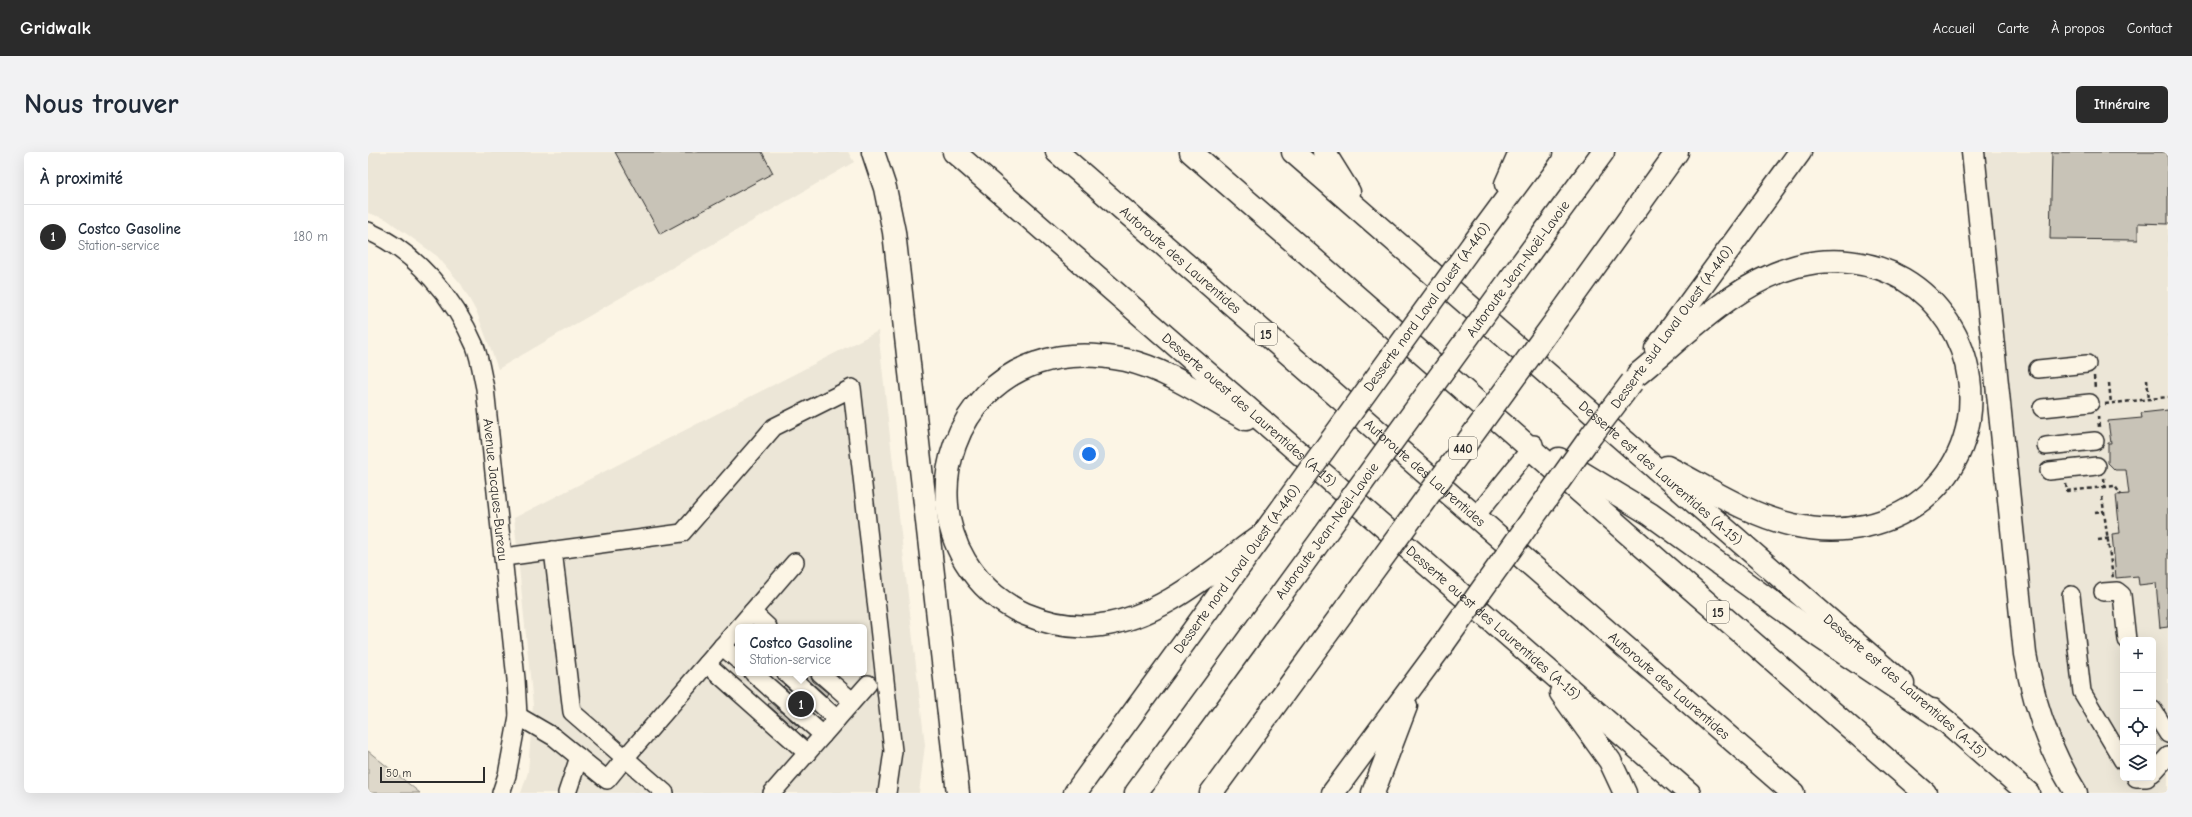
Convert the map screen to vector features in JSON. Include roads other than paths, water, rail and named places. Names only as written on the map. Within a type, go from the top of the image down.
[{"type":"main road","points":[[873,152],[885,188],[894,232],[958,793]]},
{"type":"main road","name":"Desserte ouest des Laurentides (A-15)","points":[[954,152],[1689,793]]},
{"type":"main road","name":"Autoroute des Laurentides","points":[[1057,152],[1793,793]]},
{"type":"main road","points":[[1190,152],[1510,430],[1532,446],[1650,514],[1820,637],[1947,722]]},
{"type":"main road","name":"Desserte est des Laurentides (A-15)","points":[[1293,152],[1640,452],[2028,793]]},
{"type":"main road","points":[[1324,152],[1363,213]]},
{"type":"main road","points":[[1492,219],[1520,152]]},
{"type":"main road","name":"Desserte nord Laval Ouest (A-440)","points":[[1075,793],[1541,152]]},
{"type":"main road","name":"Autoroute Jean-Noël-Lavoie","points":[[1136,793],[1603,152]]},
{"type":"main road","name":"440","points":[[1211,793],[1678,152]]},
{"type":"main road","name":"Desserte sud Laval Ouest (A-440)","points":[[1333,793],[1444,643],[1591,436],[1800,152]]},
{"type":"main road","points":[[1973,152],[2025,654],[2032,692],[2042,726],[2056,758],[2076,793]]},
{"type":"main road","points":[[1635,378],[1726,301],[1753,284],[1782,270],[1799,266],[1837,261],[1865,264],[1895,274],[1909,282],[1934,304],[1955,332],[1962,346],[1967,361],[1971,388],[1970,410],[1966,432],[1954,461],[1945,475],[1929,494],[1912,507],[1893,517],[1869,525],[1843,529],[1820,529],[1794,525],[1769,518],[1743,507],[1640,452]]},
{"type":"main road","points":[[1263,534],[1172,599],[1144,614],[1102,625],[1061,625],[1033,617],[1009,606],[987,589],[970,568],[958,547],[950,523],[946,499],[947,471],[959,432],[975,406],[985,395],[997,384],[1024,368],[1047,360],[1071,356],[1113,358],[1154,369],[1282,439]]},
{"type":"main road","name":"15","points":[[1532,446],[1925,793]]},
{"type":"main road","points":[[1541,664],[1610,761],[1625,793]]},
{"type":"main road","points":[[1374,793],[1416,680]]},
{"type":"street","name":"Avenue Jacques-Bureau","points":[[368,231],[385,238],[424,270],[456,309],[476,347],[485,388],[504,557],[516,679],[518,716],[507,775],[500,793]]},
{"type":"street","points":[[2038,369],[2090,368]]},
{"type":"street","points":[[504,557],[682,533],[774,427],[852,388],[892,751],[887,793]]},
{"type":"street","points":[[2042,408],[2097,403]]},
{"type":"street","points":[[2046,446],[2097,438]]},
{"type":"street","points":[[1476,516],[1532,446]]},
{"type":"street","points":[[2049,471],[2100,469]]},
{"type":"street","points":[[553,550],[572,712],[665,793]]},
{"type":"street","points":[[742,624],[795,562]]},
{"type":"street","points":[[2109,588],[2117,591],[2122,596],[2127,637]]},
{"type":"street","points":[[2071,594],[2082,692],[2120,756]]},
{"type":"street","points":[[752,612],[765,624]]},
{"type":"street","points":[[518,716],[554,737],[607,780],[735,632]]},
{"type":"street","points":[[722,646],[735,657]]},
{"type":"street","points":[[707,664],[807,753]]},
{"type":"street","points":[[756,676],[823,735]]},
{"type":"street","points":[[789,676],[837,719]]},
{"type":"street","points":[[823,676],[852,702]]},
{"type":"street","points":[[772,793],[868,684]]},
{"type":"street","points":[[2156,715],[2168,734]]},
{"type":"street","points":[[2156,770],[2168,756]]},
{"type":"street","points":[[567,793],[579,757]]},
{"type":"place","name":"Costco Gasoline","points":[[801,704]]}]
